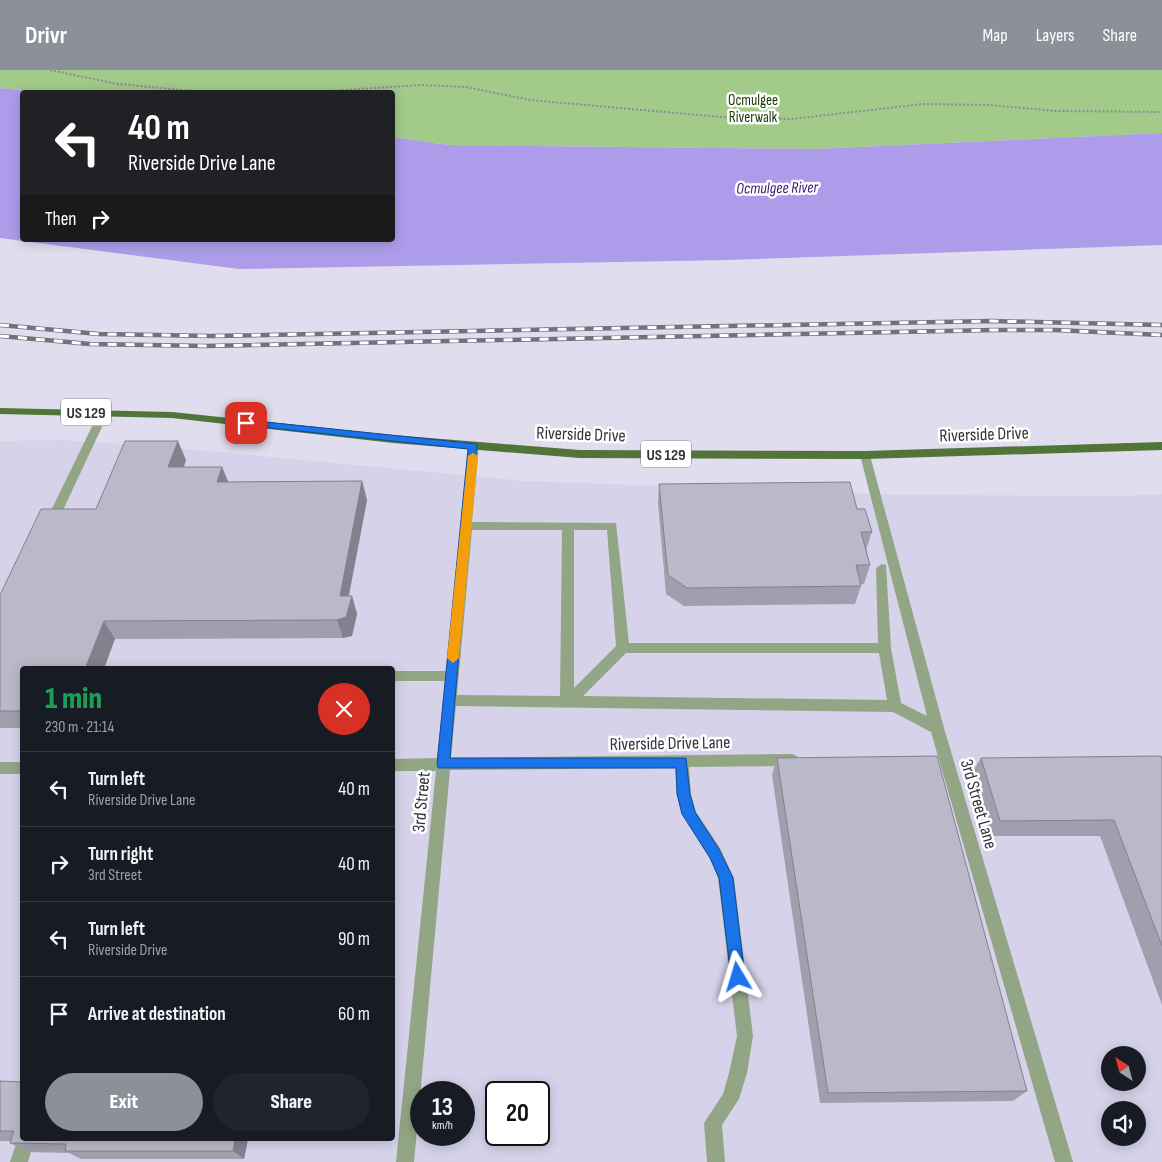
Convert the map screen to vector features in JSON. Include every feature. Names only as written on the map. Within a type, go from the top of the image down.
[{"type":"main road","name":"Riverside Drive","points":[[0,411],[172,415],[474,446],[580,454],[865,455],[1162,446]]},
{"type":"street","points":[[43,538],[104,412]]},
{"type":"street","name":"3rd Street","points":[[405,1162],[474,446]]},
{"type":"street","name":"3rd Street Lane","points":[[865,455],[937,728],[1064,1162]]},
{"type":"street","points":[[466,526],[568,528],[612,526],[623,648]]},
{"type":"street","points":[[567,703],[568,528]]},
{"type":"street","points":[[882,568],[885,648],[895,706]]},
{"type":"street","points":[[567,703],[623,648],[885,648]]},
{"type":"street","points":[[395,676],[451,676]]},
{"type":"street","points":[[449,700],[895,706],[937,728]]},
{"type":"street","points":[[929,759],[947,760]]},
{"type":"street","name":"Riverside Drive Lane","points":[[395,765],[802,760]]},
{"type":"street","points":[[682,762],[684,794],[689,814],[715,853],[726,878],[746,1036],[730,1099],[714,1123],[716,1162]]},
{"type":"street","points":[[0,768],[20,768]]},
{"type":"street","points":[[19,1162],[25,1141]]},
{"type":"path","points":[[50,70],[118,84],[182,90]]},
{"type":"path","points":[[345,90],[421,85],[466,87],[530,100],[732,118],[792,119],[866,109],[924,104],[990,105],[1056,111],[1162,112]]},
{"type":"shaded area","points":[[63,440],[154,446],[525,481],[908,495],[1127,496],[1162,494],[1162,1162],[0,1162],[0,441]]},
{"type":"green space","name":"Ocmulgee Riverwalk","points":[[0,70],[1162,70],[1162,133],[816,149],[449,145],[395,137],[395,90],[22,90],[0,88]]},
{"type":"water","points":[[0,88],[22,90],[20,90],[20,241],[0,238]]},
{"type":"water","name":"Ocmulgee River","points":[[1162,133],[1162,245],[728,260],[239,269],[31,242],[395,242],[395,137],[449,145],[816,149]]},
{"type":"building","points":[[125,441],[178,441],[168,467],[222,467],[217,482],[362,481],[340,596],[352,596],[346,617],[337,620],[104,621],[86,666],[20,666],[20,711],[0,711],[0,595],[41,509],[96,509]]},
{"type":"building","points":[[850,482],[857,509],[865,509],[872,532],[861,532],[870,565],[856,565],[861,586],[687,588],[668,575],[659,484]]},
{"type":"building","points":[[937,756],[1027,1091],[828,1093],[777,758]]},
{"type":"building","points":[[1161,756],[1162,946],[1114,820],[1000,821],[981,758]]},
{"type":"building","points":[[0,1081],[20,1082],[20,1141],[235,1141],[233,1151],[65,1151],[66,1144],[10,1143],[14,1131],[0,1131]]},
{"type":"railway","points":[[0,325],[99,334],[212,336],[991,321],[1162,325]]},
{"type":"railway","points":[[0,336],[90,344],[206,346],[995,330],[1055,330],[1162,335]]},
{"type":"slow traffic","points":[[453,658],[473,456]]},
{"type":"route","points":[[246,423],[474,446],[443,764],[682,762],[684,794],[689,814],[715,853],[726,878],[738,977]]}]
